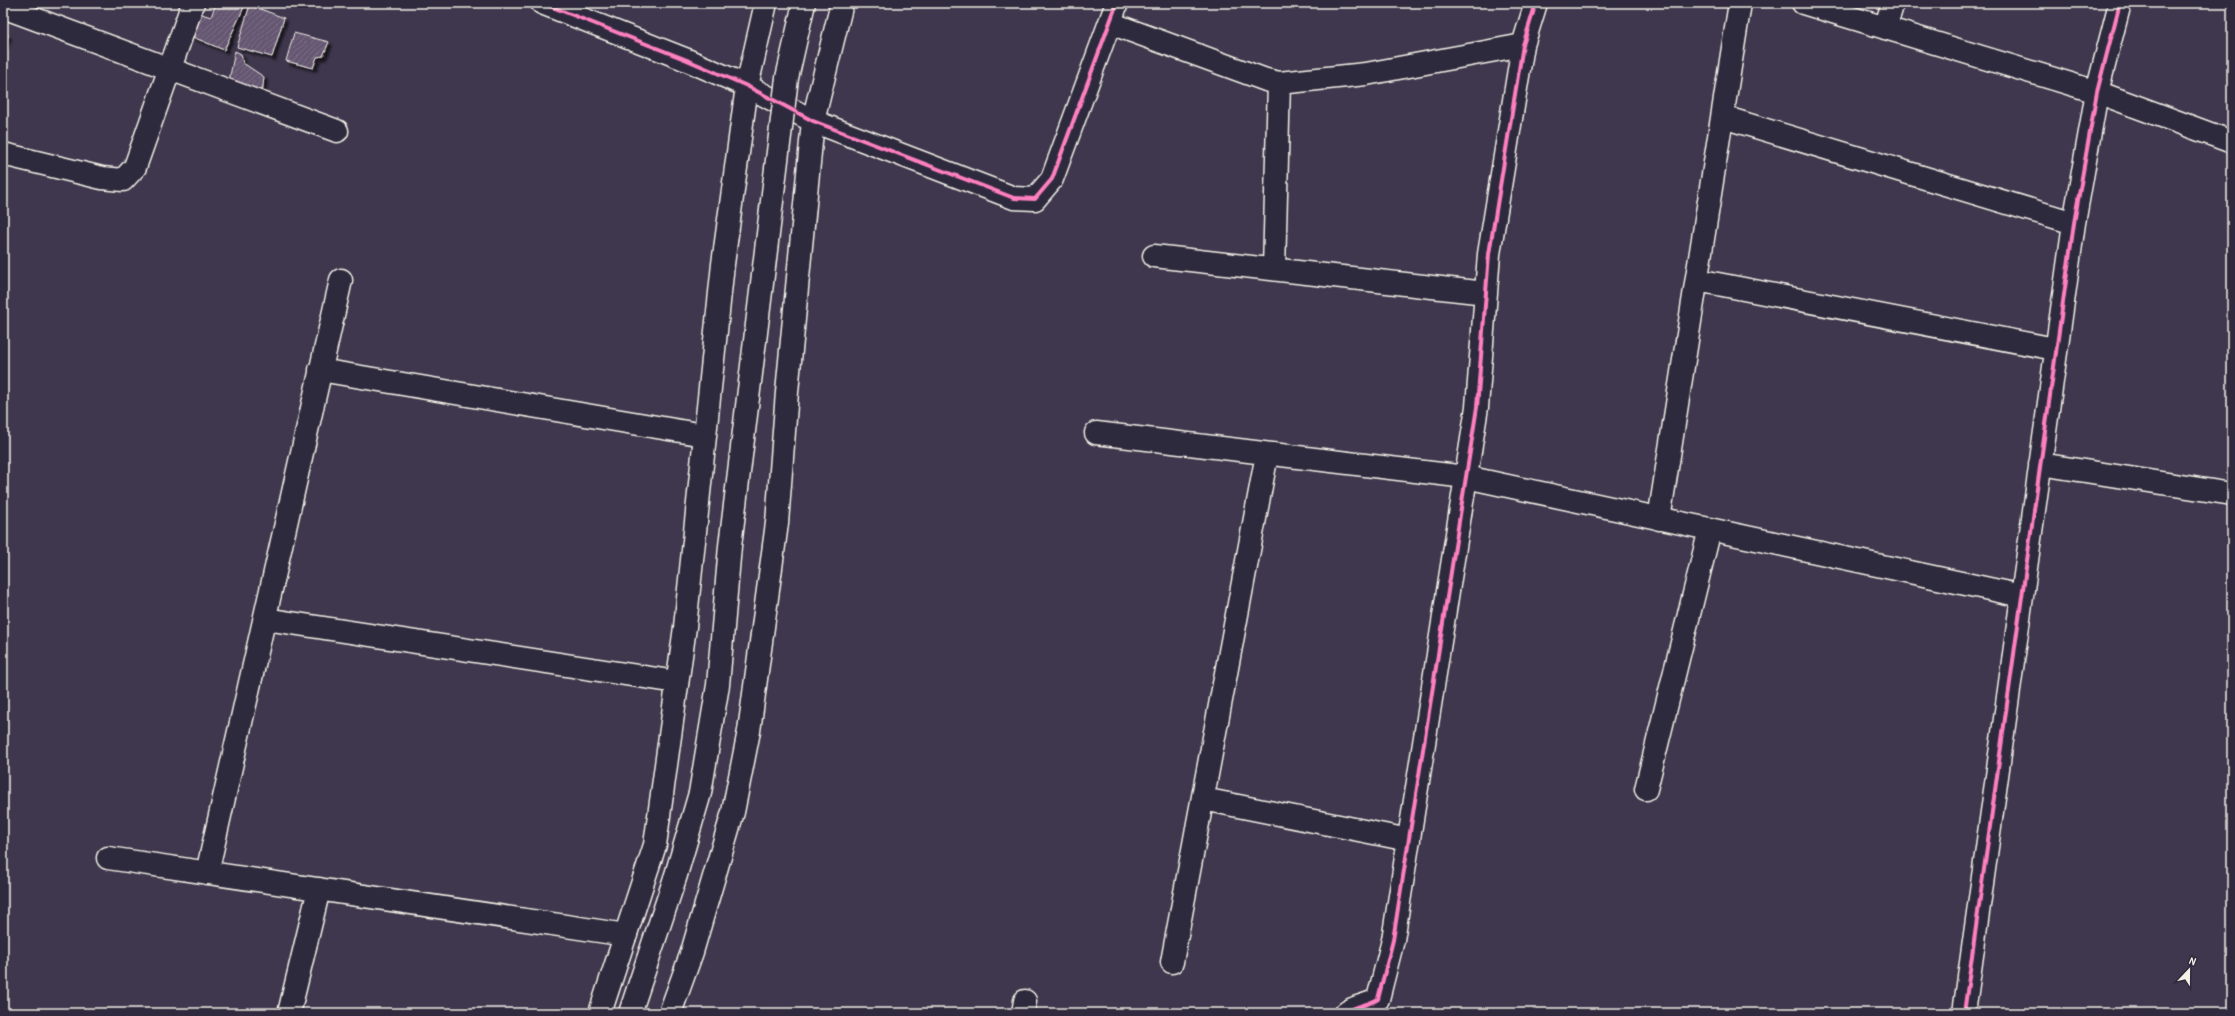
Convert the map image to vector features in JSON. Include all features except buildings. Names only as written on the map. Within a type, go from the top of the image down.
[{"type":"street","points":[[3,154],[102,178],[123,180],[135,167],[193,3]]},
{"type":"street","points":[[542,3],[687,60],[747,86],[813,121],[1014,198],[1035,199],[1052,179],[1117,3]]},
{"type":"street","points":[[600,1013],[655,845],[685,628],[723,264],[747,86],[766,3]]},
{"type":"street","points":[[630,1013],[676,875],[702,778],[718,685],[730,546],[787,78],[804,3]]},
{"type":"street","points":[[670,1013],[692,952],[733,812],[749,731],[777,523],[787,392],[813,121],[842,3]]},
{"type":"street","points":[[1346,1013],[1353,1007],[1370,1004],[1378,999],[1393,940],[1477,407],[1489,254],[1523,45],[1536,3]]},
{"type":"street","points":[[1659,519],[1740,3]]},
{"type":"street","points":[[1803,3],[2097,92],[2232,142]]},
{"type":"street","points":[[1885,28],[1893,3]]},
{"type":"street","points":[[1964,1013],[2055,349],[2074,223],[2097,92],[2120,3]]},
{"type":"street","points":[[3,7],[337,131]]},
{"type":"street","points":[[1110,23],[1266,80],[1279,83],[1366,74],[1523,45]]},
{"type":"street","points":[[1274,269],[1279,83]]},
{"type":"street","points":[[1722,117],[2074,223]]},
{"type":"street","points":[[1154,256],[1486,292]]},
{"type":"street","points":[[207,873],[341,280]]},
{"type":"street","points":[[1697,280],[2055,349]]},
{"type":"street","points":[[320,370],[704,435]]},
{"type":"street","points":[[1096,433],[1466,478],[2022,596]]},
{"type":"street","points":[[1172,962],[1267,454]]},
{"type":"street","points":[[2040,464],[2232,494]]},
{"type":"street","points":[[1646,789],[1710,529]]},
{"type":"street","points":[[264,619],[677,682]]},
{"type":"street","points":[[1203,799],[1409,840]]},
{"type":"street","points":[[108,858],[626,935]]},
{"type":"street","points":[[289,1013],[319,889]]},
{"type":"cycle path","points":[[542,3],[687,60],[747,86],[813,121],[1014,198],[1035,199],[1052,179],[1117,3]]},
{"type":"cycle path","points":[[1346,1013],[1354,1008],[1378,999],[1393,940],[1477,407],[1489,254],[1523,45],[1536,3]]},
{"type":"cycle path","points":[[1964,1013],[2074,223],[2097,92],[2120,3]]}]
